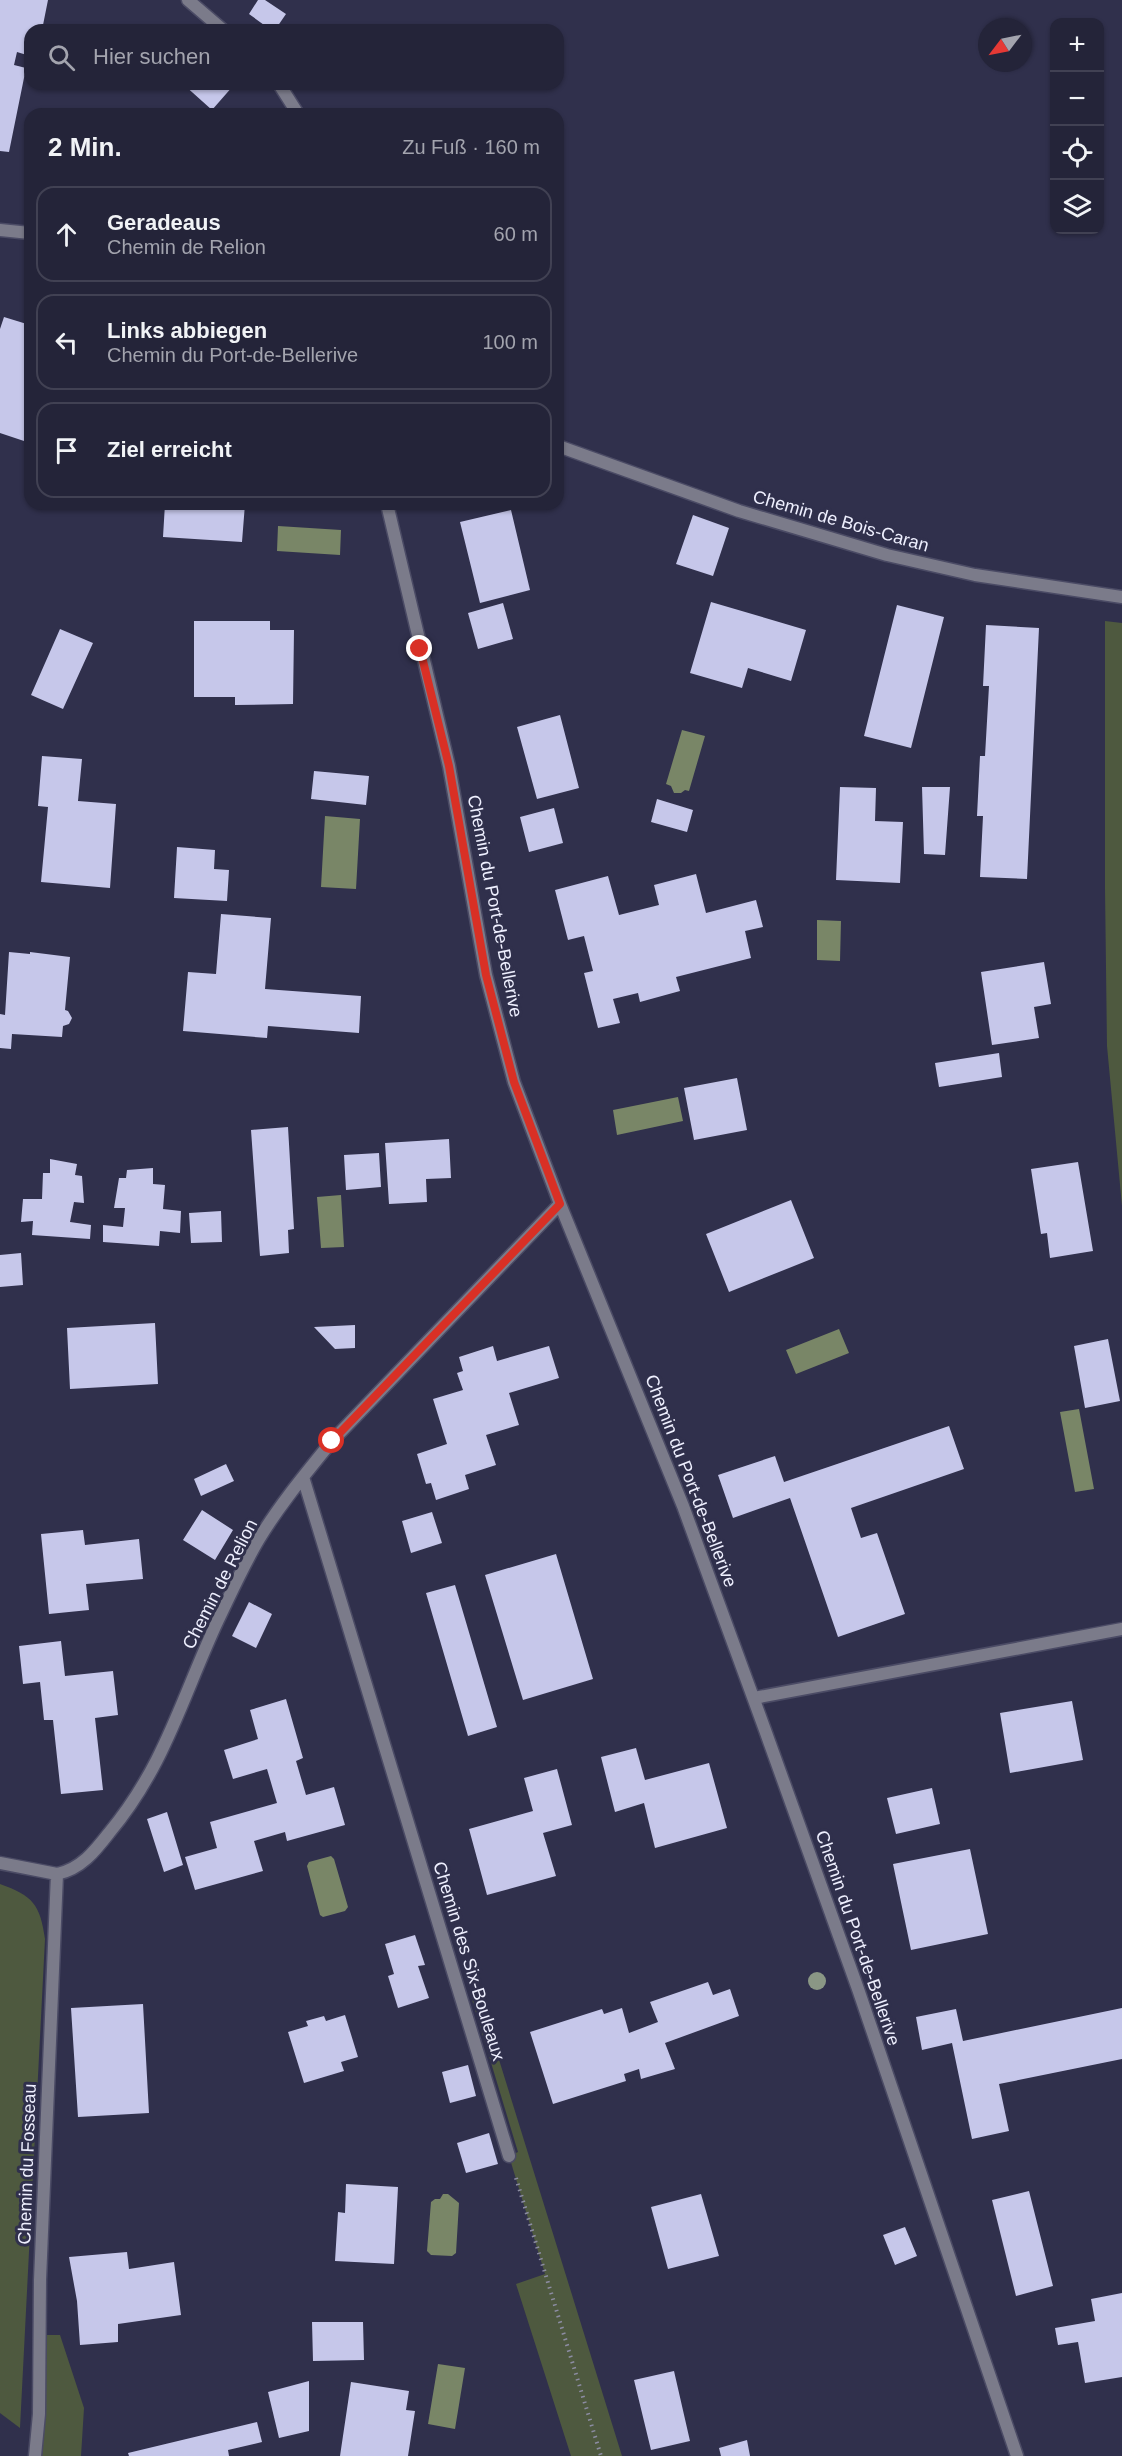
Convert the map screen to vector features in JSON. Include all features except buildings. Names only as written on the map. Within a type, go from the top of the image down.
[{"type":"street","points":[[188,0],[216,24]]},
{"type":"street","points":[[283,90],[294,108]]},
{"type":"street","points":[[0,230],[24,233]]},
{"type":"street","name":"Chemin de Bois-Caran","points":[[564,448],[739,511],[887,555],[975,575],[1122,597]]},
{"type":"street","name":"Chemin du Port-de-Bellerive","points":[[388,510],[449,766],[486,975],[514,1082],[560,1204],[683,1506],[754,1698],[858,1989],[1017,2456]]},
{"type":"street","name":"Chemin de Relion","points":[[57,1874],[66,1872],[91,1856],[126,1813],[151,1775],[218,1621],[254,1549],[303,1477],[332,1441],[560,1204]]},
{"type":"street","name":"Chemin des Six-Bouleaux","points":[[303,1477],[509,2156]]},
{"type":"street","points":[[754,1698],[1122,1629]]},
{"type":"street","points":[[0,1863],[57,1874]]},
{"type":"street","name":"Chemin du Fosseau","points":[[36,2456],[39,2414],[40,2280],[57,1874]]},
{"type":"path","points":[[509,2156],[600,2456]]},
{"type":"shaded area","points":[[278,526],[341,530],[340,555],[277,551]]},
{"type":"shaded area","points":[[1105,621],[1122,623],[1122,1206],[1107,1046]]},
{"type":"shaded area","points":[[682,730],[705,736],[689,791],[674,793],[671,786],[666,784]]},
{"type":"shaded area","points":[[325,816],[360,819],[356,889],[321,887]]},
{"type":"shaded area","points":[[817,920],[841,921],[840,961],[817,960]]},
{"type":"shaded area","points":[[678,1097],[683,1121],[617,1135],[613,1110]]},
{"type":"shaded area","points":[[341,1195],[344,1247],[321,1248],[317,1197]]},
{"type":"shaded area","points":[[839,1329],[849,1353],[796,1374],[786,1350]]},
{"type":"shaded area","points":[[1079,1409],[1094,1489],[1075,1492],[1060,1412]]},
{"type":"shaded area","points":[[331,1856],[334,1859],[348,1907],[345,1911],[323,1917],[320,1915],[307,1866],[309,1862]]},
{"type":"shaded area","points":[[0,1884],[27,1897],[33,1903],[40,1917],[45,1939],[20,2428],[0,2413]]},
{"type":"shaded area","points":[[478,1992],[622,2456],[571,2456],[516,2284],[545,2274],[509,2156],[518,2152],[470,1993]]},
{"type":"shaded area","points":[[443,2194],[448,2194],[459,2203],[456,2253],[452,2256],[431,2255],[427,2251],[431,2202],[440,2199]]},
{"type":"shaded area","points":[[46,2335],[60,2335],[84,2408],[81,2456],[42,2456]]},
{"type":"shaded area","points":[[438,2364],[465,2368],[455,2429],[428,2424]]},
{"type":"route","points":[[332,1441],[560,1204],[514,1082],[486,975],[449,766],[420,649]]}]
